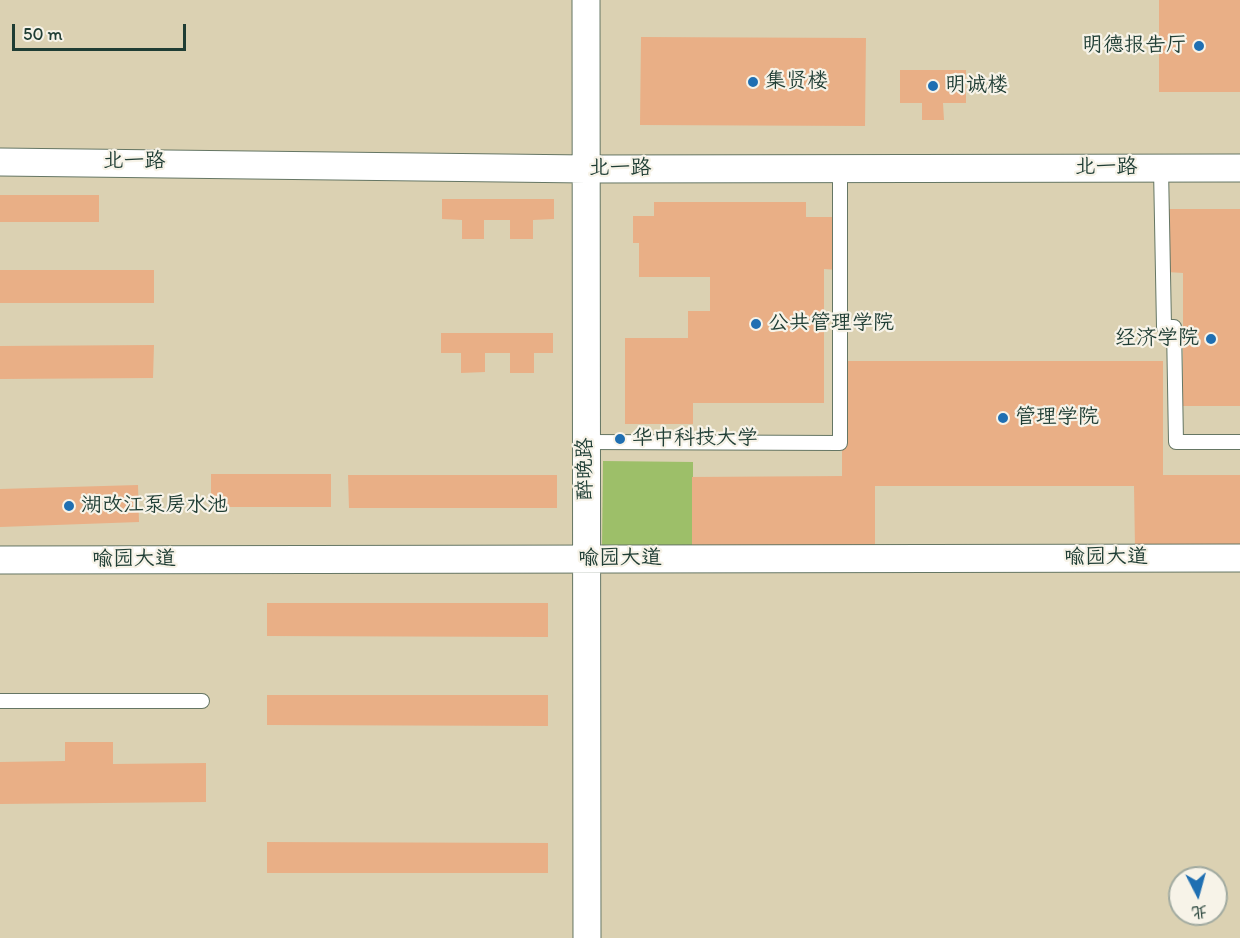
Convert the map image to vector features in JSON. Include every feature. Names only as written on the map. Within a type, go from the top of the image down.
[{"type":"street","name":"醉晚路","points":[[586,0],[586,938]]},
{"type":"street","name":"北一路","points":[[0,162],[586,169],[1240,168]]},
{"type":"street","name":"喻园大道","points":[[0,560],[1240,558]]},
{"type":"lane","points":[[586,442],[840,443],[840,168]]},
{"type":"lane","points":[[1161,168],[1164,327],[1174,327],[1176,442],[1240,442]]},
{"type":"lane","points":[[0,701],[202,701]]},
{"type":"shaded area","name":"华中科技大学","points":[[0,0],[1240,0],[1240,938],[0,938]]},
{"type":"green space","points":[[603,461],[693,462],[693,547],[602,549]]},
{"type":"building","name":"明德报告厅","points":[[1159,0],[1240,0],[1240,92],[1159,92]]},
{"type":"building","name":"集贤楼","points":[[641,37],[866,38],[865,126],[640,125]]},
{"type":"building","name":"明诚楼","points":[[900,70],[966,70],[966,103],[943,103],[944,120],[922,120],[922,103],[900,103]]},
{"type":"building","points":[[0,195],[99,195],[99,222],[0,222]]},
{"type":"building","points":[[442,199],[554,199],[554,219],[533,220],[533,239],[510,239],[510,220],[484,220],[484,239],[462,239],[462,220],[442,219]]},
{"type":"building","name":"公共管理学院","points":[[654,202],[806,202],[806,217],[838,217],[838,270],[824,269],[824,403],[693,403],[693,424],[625,424],[625,338],[688,338],[688,311],[710,311],[710,277],[639,277],[639,243],[633,243],[633,216],[654,216]]},
{"type":"building","name":"经济学院","points":[[1167,209],[1240,209],[1240,406],[1183,406],[1183,273],[1167,272]]},
{"type":"building","points":[[0,270],[154,270],[154,303],[0,303]]},
{"type":"building","points":[[441,333],[553,333],[553,353],[534,353],[534,373],[510,373],[510,353],[485,353],[485,372],[461,373],[461,353],[441,353]]},
{"type":"building","points":[[154,345],[153,378],[0,379],[0,346]]},
{"type":"building","name":"管理学院","points":[[842,361],[1163,361],[1163,475],[1240,475],[1240,548],[1135,548],[1134,486],[875,486],[875,548],[692,548],[692,477],[842,476]]},
{"type":"building","points":[[211,474],[331,474],[331,507],[211,507]]},
{"type":"building","points":[[348,475],[557,475],[557,508],[349,508]]},
{"type":"building","name":"湖改江泵房水池","points":[[138,485],[139,522],[0,527],[0,489]]},
{"type":"building","points":[[267,603],[548,603],[548,637],[267,636]]},
{"type":"building","points":[[267,695],[548,695],[548,726],[267,725]]},
{"type":"building","points":[[65,742],[113,742],[113,764],[206,763],[206,802],[0,804],[0,762],[65,761]]},
{"type":"building","points":[[267,842],[548,843],[548,873],[267,873]]},
{"type":"place","name":"明德报告厅","points":[[1199,46]]},
{"type":"place","name":"集贤楼","points":[[753,82]]},
{"type":"place","name":"明诚楼","points":[[933,86]]},
{"type":"place","name":"公共管理学院","points":[[756,324]]},
{"type":"place","name":"经济学院","points":[[1211,339]]},
{"type":"place","name":"管理学院","points":[[1003,418]]},
{"type":"place","name":"华中科技大学","points":[[620,439]]},
{"type":"place","name":"湖改江泵房水池","points":[[69,506]]}]
